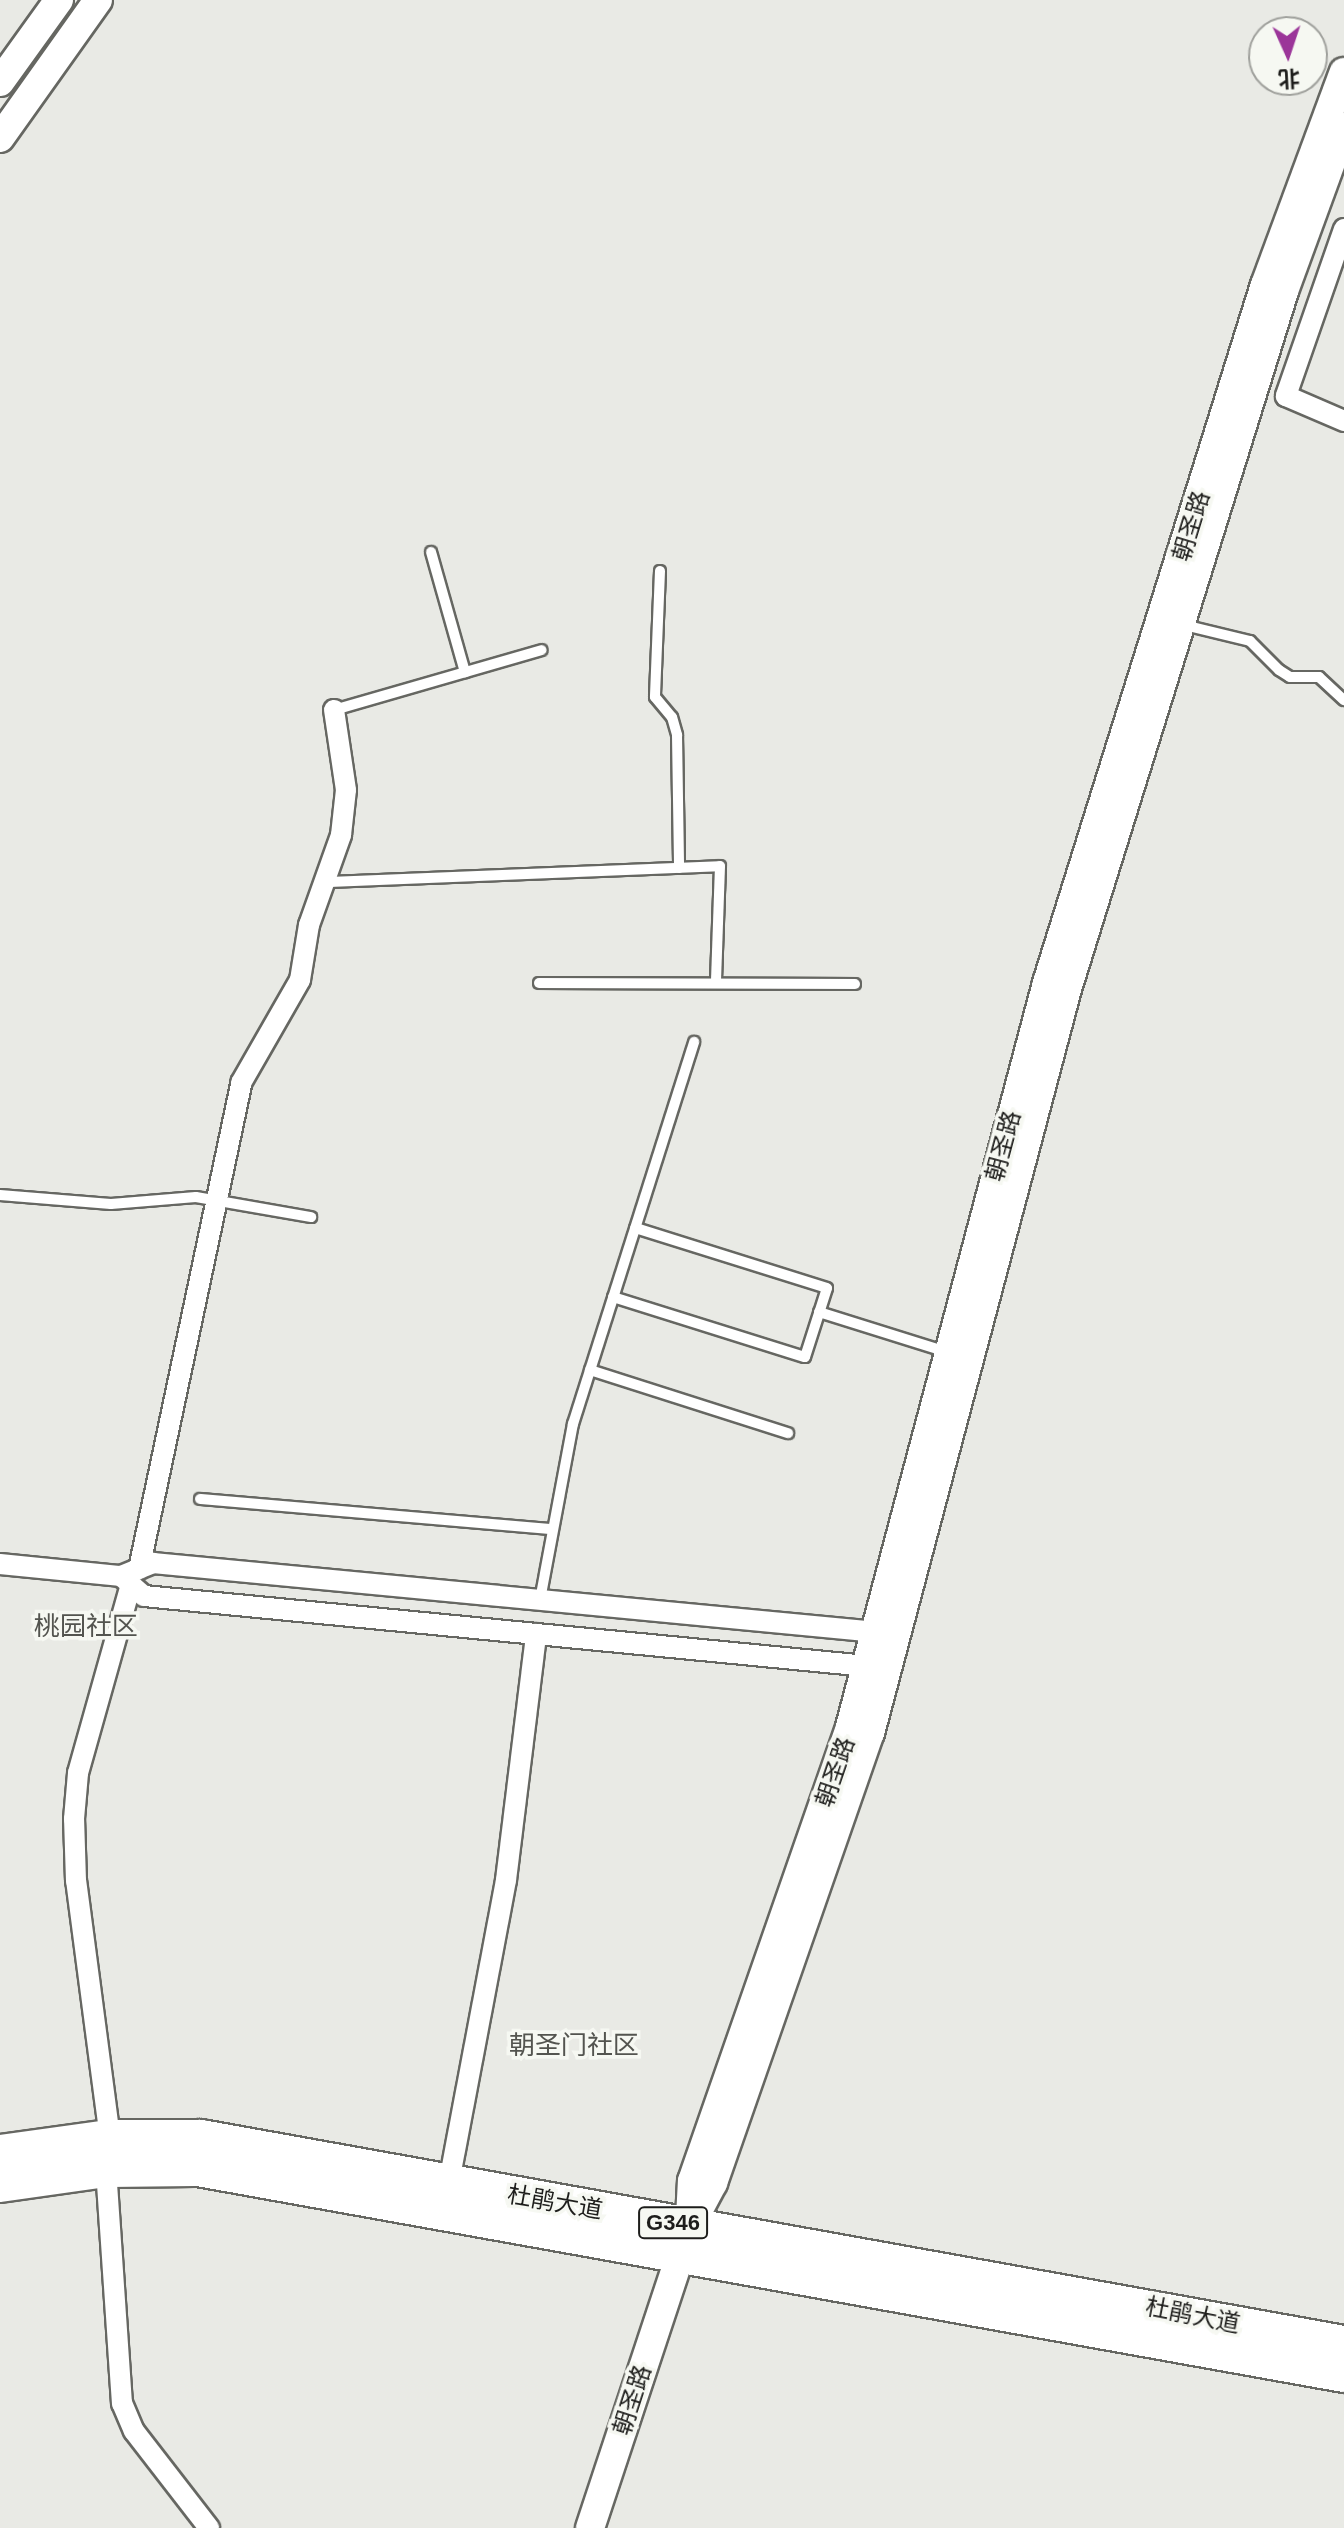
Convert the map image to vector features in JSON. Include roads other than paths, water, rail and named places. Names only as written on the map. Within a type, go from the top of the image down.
[{"type":"highway","name":"杜鹃大道","points":[[0,2184],[108,2153],[201,2138],[449,2182],[685,2241],[1344,2374]]},
{"type":"highway","name":"杜鹃大道","points":[[0,2153],[108,2153],[1344,2344]]},
{"type":"main road","points":[[0,82],[59,0]]},
{"type":"main road","points":[[0,138],[98,0]]},
{"type":"main road","name":"朝圣路","points":[[685,2241],[692,2181],[877,1632],[1047,983],[1265,285],[1344,72]]},
{"type":"main road","name":"朝圣路","points":[[590,2528],[685,2241],[713,2183],[870,1733],[1067,989],[1284,291],[1341,145]]},
{"type":"street","points":[[1344,229],[1286,396],[1344,421]]},
{"type":"street","points":[[209,2528],[134,2431],[122,2403],[108,2153],[76,1881],[74,1819],[78,1773],[130,1577],[217,1201],[241,1083],[300,980],[309,925],[328,882],[346,790],[334,710]]},
{"type":"street","points":[[0,1564],[130,1577],[153,1563],[877,1632]]},
{"type":"street","points":[[130,1577],[144,1596],[867,1666]]},
{"type":"street","points":[[449,2182],[506,1880],[536,1634]]},
{"type":"lane","points":[[431,552],[465,672]]},
{"type":"lane","points":[[660,571],[655,697],[672,717],[677,735],[679,868]]},
{"type":"lane","points":[[1182,625],[1250,641],[1290,677],[1319,677],[1344,700]]},
{"type":"lane","points":[[334,710],[542,650]]},
{"type":"lane","points":[[328,882],[720,866],[716,979]]},
{"type":"lane","points":[[539,983],[716,979],[855,984]]},
{"type":"lane","points":[[540,1600],[551,1529],[590,1370],[694,1042]]},
{"type":"lane","points":[[0,1195],[111,1204],[196,1197],[311,1217]]},
{"type":"lane","points":[[613,1297],[805,1357],[827,1288],[635,1228]]},
{"type":"lane","points":[[819,1312],[949,1352]]},
{"type":"lane","points":[[590,1370],[788,1433]]},
{"type":"lane","points":[[200,1499],[551,1529]]},
{"type":"district","name":"桃园社区","points":[[86,1627]]},
{"type":"district","name":"朝圣门社区","points":[[574,2046]]}]
